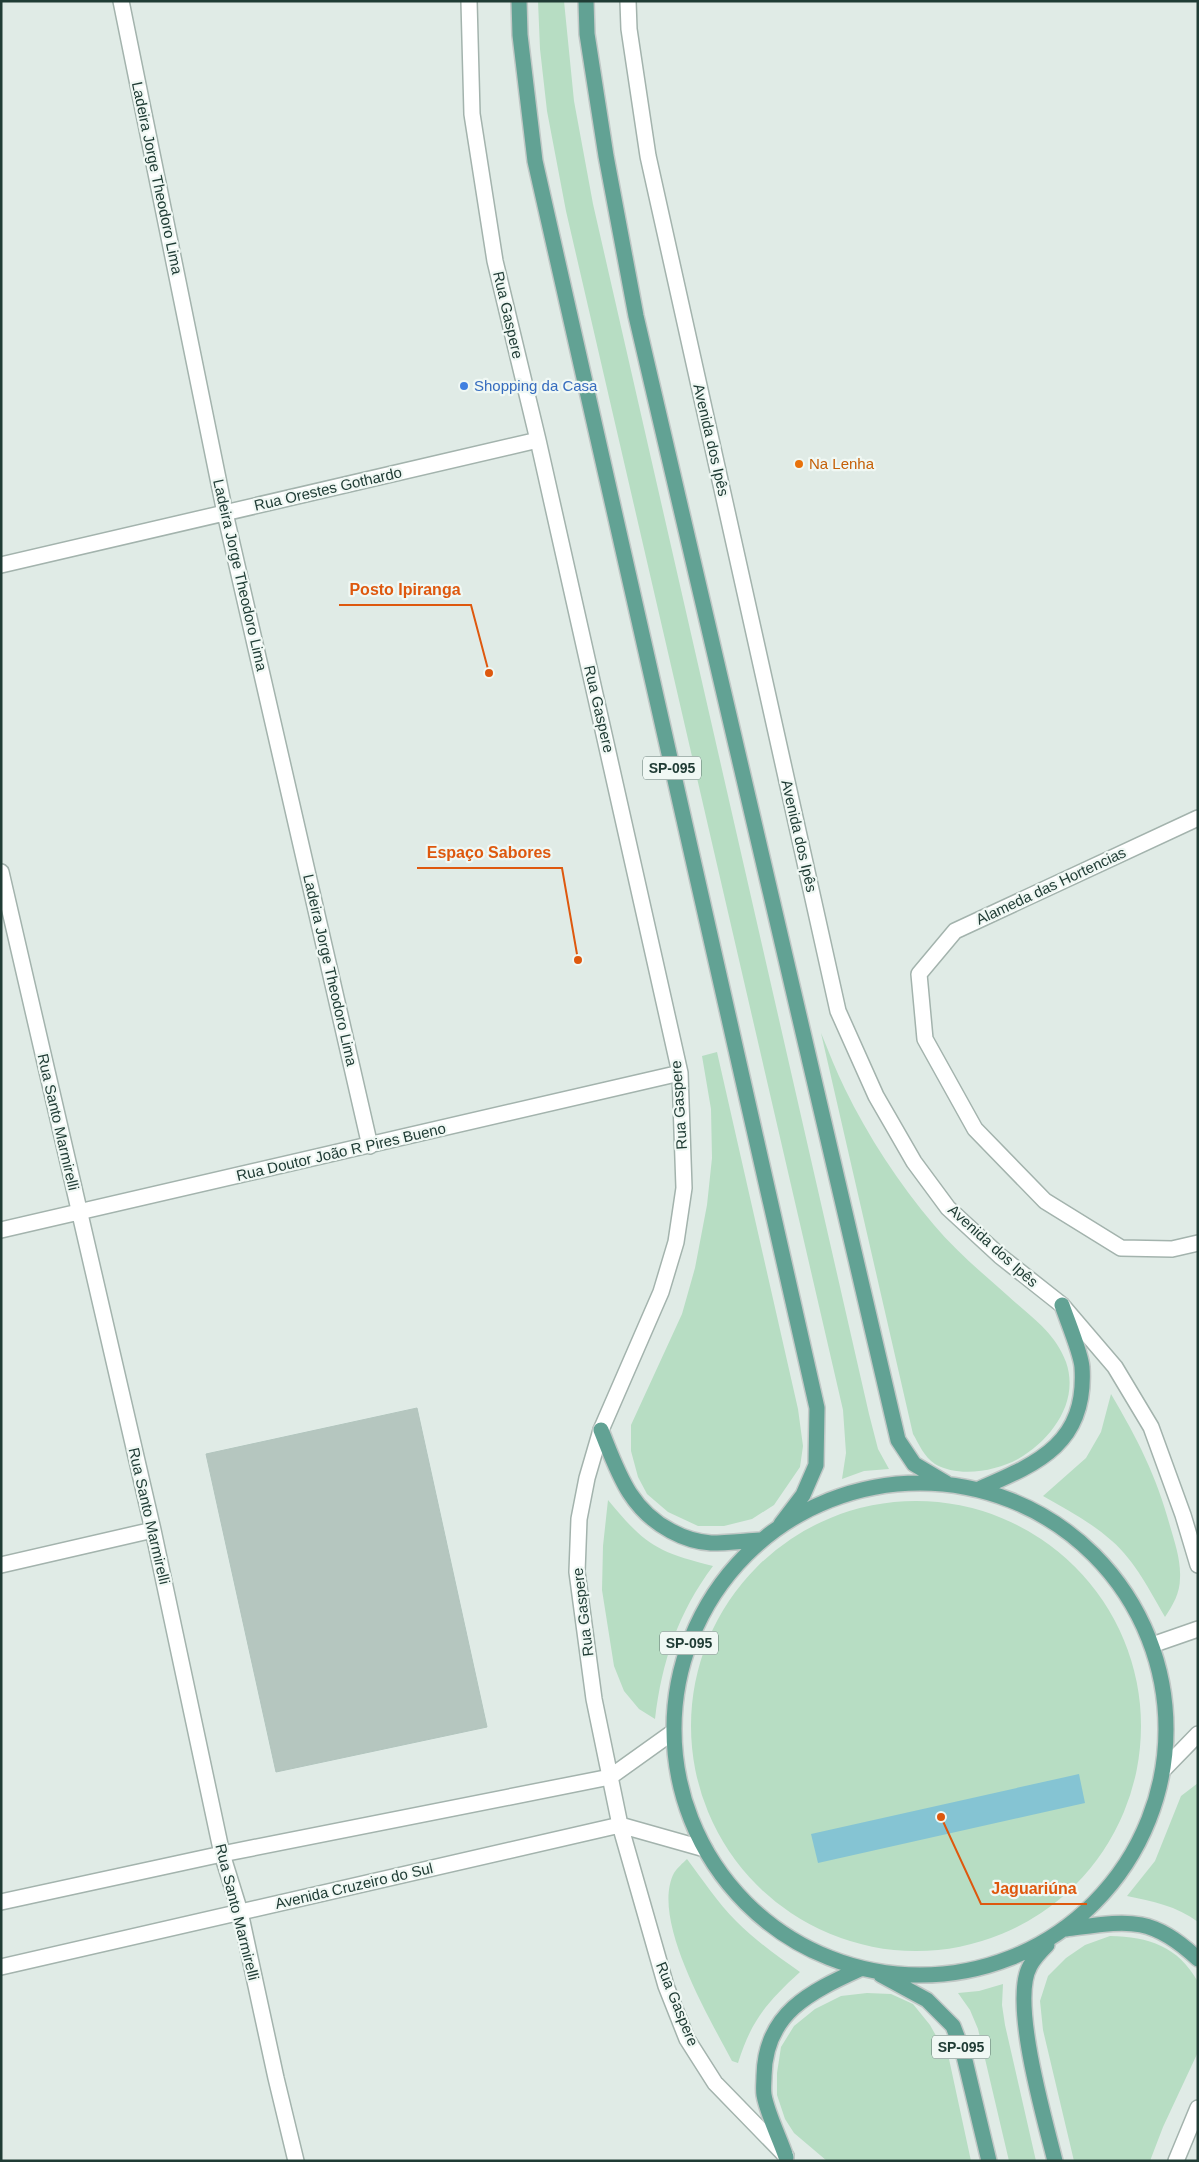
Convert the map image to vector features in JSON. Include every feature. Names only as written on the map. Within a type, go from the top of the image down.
[{"type":"main road","name":"SP-095","points":[[519,1],[520,34],[535,161],[818,1408],[816,1465],[803,1496],[781,1524]]},
{"type":"main road","name":"SP-095","points":[[586,1],[587,34],[606,156],[636,316],[898,1440],[914,1464],[946,1483]]},
{"type":"main road","points":[[979,1489],[1013,1475],[1043,1458],[1067,1434],[1080,1402],[1082,1365],[1062,1305]]},
{"type":"main road","points":[[601,1430],[623,1484],[638,1507],[658,1524],[681,1536],[710,1543],[760,1540]]},
{"type":"main road","name":"SP-095","points":[[946,1483],[979,1489],[1024,1505],[1066,1530],[1102,1563],[1131,1601],[1152,1645],[1165,1706],[1164,1769],[1152,1816],[1131,1858],[1102,1897],[1066,1929],[1050,1940],[1009,1961],[966,1973],[920,1976],[875,1972],[860,1969],[813,1952],[770,1925],[734,1891],[705,1849],[682,1793],[673,1732],[676,1689],[687,1646],[705,1606],[730,1571],[760,1540],[781,1524],[832,1497],[888,1484],[946,1483]]},
{"type":"main road","points":[[1066,1929],[1130,1922],[1159,1930],[1181,1944],[1198,1959]]},
{"type":"main road","name":"SP-095","points":[[1050,1940],[1029,1967],[1023,1996],[1030,2058],[1055,2161]]},
{"type":"main road","points":[[788,2159],[764,2095],[767,2046],[780,2022],[796,2004],[824,1986],[860,1969]]},
{"type":"main road","name":"SP-095","points":[[875,1972],[927,2000],[953,2026],[963,2052],[988,2161]]},
{"type":"street","name":"Ladeira Jorge Theodoro Lima","points":[[120,1],[225,513],[370,1146]]},
{"type":"street","name":"Rua Gaspere","points":[[470,1],[472,114],[495,261],[538,440],[680,1073],[684,1188],[676,1242],[661,1292],[601,1430],[586,1478],[579,1519],[577,1572],[594,1698],[620,1825],[666,1986],[687,2039],[715,2083],[788,2159]]},
{"type":"street","name":"Avenida dos Ipês","points":[[628,1],[629,29],[648,156],[838,1011],[876,1096],[914,1162],[948,1208],[1000,1256],[1062,1305],[1115,1367],[1151,1427],[1183,1515],[1198,1565]]},
{"type":"street","name":"Rua Orestes Gothardo","points":[[1,565],[538,440]]},
{"type":"street","name":"Alameda das Hortencias","points":[[1198,818],[955,931],[919,974],[925,1040],[929,1048],[975,1129],[1045,1201],[1121,1248],[1172,1249],[1198,1243]]},
{"type":"street","name":"Rua Santo Marmirelli","points":[[1,872],[4,900],[153,1530],[222,1854],[240,1912],[296,2161]]},
{"type":"street","name":"Rua Doutor João R Pires Bueno","points":[[1,1230],[680,1073]]},
{"type":"street","points":[[1,1565],[153,1530]]},
{"type":"street","points":[[1152,1645],[1198,1629]]},
{"type":"street","points":[[1,1902],[222,1854],[610,1777],[673,1732]]},
{"type":"street","points":[[1164,1769],[1198,1734]]},
{"type":"street","name":"Avenida Cruzeiro do Sul","points":[[1,1967],[620,1825],[705,1849]]},
{"type":"street","points":[[1176,2161],[1198,2108]]},
{"type":"green space","points":[[538,1],[564,1],[574,101],[593,204],[869,1414],[878,1449],[889,1469],[864,1471],[842,1479],[846,1453],[843,1410],[566,211],[547,111],[540,49]]},
{"type":"green space","points":[[821,1033],[854,1107],[874,1142],[909,1193],[951,1243],[978,1270],[1049,1333],[1061,1351],[1066,1362],[1069,1377],[1066,1405],[1051,1431],[1030,1451],[1018,1459],[988,1470],[955,1471],[935,1464],[928,1458],[913,1434]]},
{"type":"green space","points":[[717,1052],[798,1409],[803,1446],[800,1467],[774,1505],[752,1519],[724,1526],[698,1526],[668,1512],[647,1494],[638,1477],[631,1451],[631,1425],[682,1314],[695,1268],[707,1205],[712,1158],[711,1109],[702,1056]]},
{"type":"green space","points":[[1111,1394],[1138,1443],[1159,1490],[1177,1552],[1180,1565],[1179,1589],[1165,1617],[1142,1577],[1120,1549],[1087,1522],[1043,1496],[1086,1458],[1101,1432]]},
{"type":"green space","points":[[608,1500],[632,1527],[653,1545],[678,1556],[713,1566],[690,1602],[674,1638],[662,1677],[655,1719],[639,1709],[624,1691],[614,1666],[602,1590],[603,1546]]},
{"type":"green space","points":[[916,1501],[960,1505],[1002,1518],[1022,1527],[1041,1539],[1075,1567],[1103,1601],[1115,1620],[1124,1640],[1137,1682],[1141,1726],[1137,1770],[1124,1812],[1115,1832],[1103,1851],[1075,1885],[1041,1913],[1022,1925],[1002,1934],[960,1947],[916,1951],[872,1947],[830,1934],[810,1925],[791,1913],[757,1885],[729,1851],[717,1832],[708,1812],[695,1770],[691,1726],[695,1682],[708,1640],[717,1620],[729,1601],[757,1567],[791,1539],[810,1527],[830,1518],[872,1505]]},
{"type":"green space","points":[[1198,1783],[1198,1922],[1173,1908],[1127,1896],[1155,1861],[1181,1796]]},
{"type":"green space","points":[[687,1859],[716,1899],[736,1921],[766,1948],[800,1972],[761,2013],[743,2048],[738,2063],[732,2061],[710,2020],[676,1942],[670,1916],[669,1893],[674,1873]]},
{"type":"green space","points":[[1110,1936],[1137,1939],[1161,1946],[1181,1960],[1198,1982],[1198,2052],[1163,2127],[1150,2161],[1074,2161],[1043,2030],[1040,2001],[1048,1976],[1066,1958],[1085,1945]]},
{"type":"green space","points":[[1003,1984],[1002,2005],[1005,2025],[1036,2161],[1009,2161],[978,2029],[970,2010],[958,1993],[979,1991]]},
{"type":"green space","points":[[867,1993],[891,1994],[913,2004],[930,2025],[949,2059],[971,2161],[827,2161],[794,2133],[785,2119],[777,2095],[777,2073],[781,2047],[794,2026],[815,2009],[841,1996]]},
{"type":"water","points":[[1079,1774],[1085,1803],[818,1863],[811,1834]]},
{"type":"building","points":[[417,1408],[487,1727],[276,1772],[206,1454]]},
{"type":"place","name":"Shopping da Casa","points":[[464,386]]},
{"type":"place","name":"Na Lenha","points":[[799,464]]},
{"type":"place","name":"Posto Ipiranga","points":[[489,673]]},
{"type":"place","name":"Espaço Sabores","points":[[578,960]]},
{"type":"place","name":"Jaguariúna","points":[[941,1817]]}]
